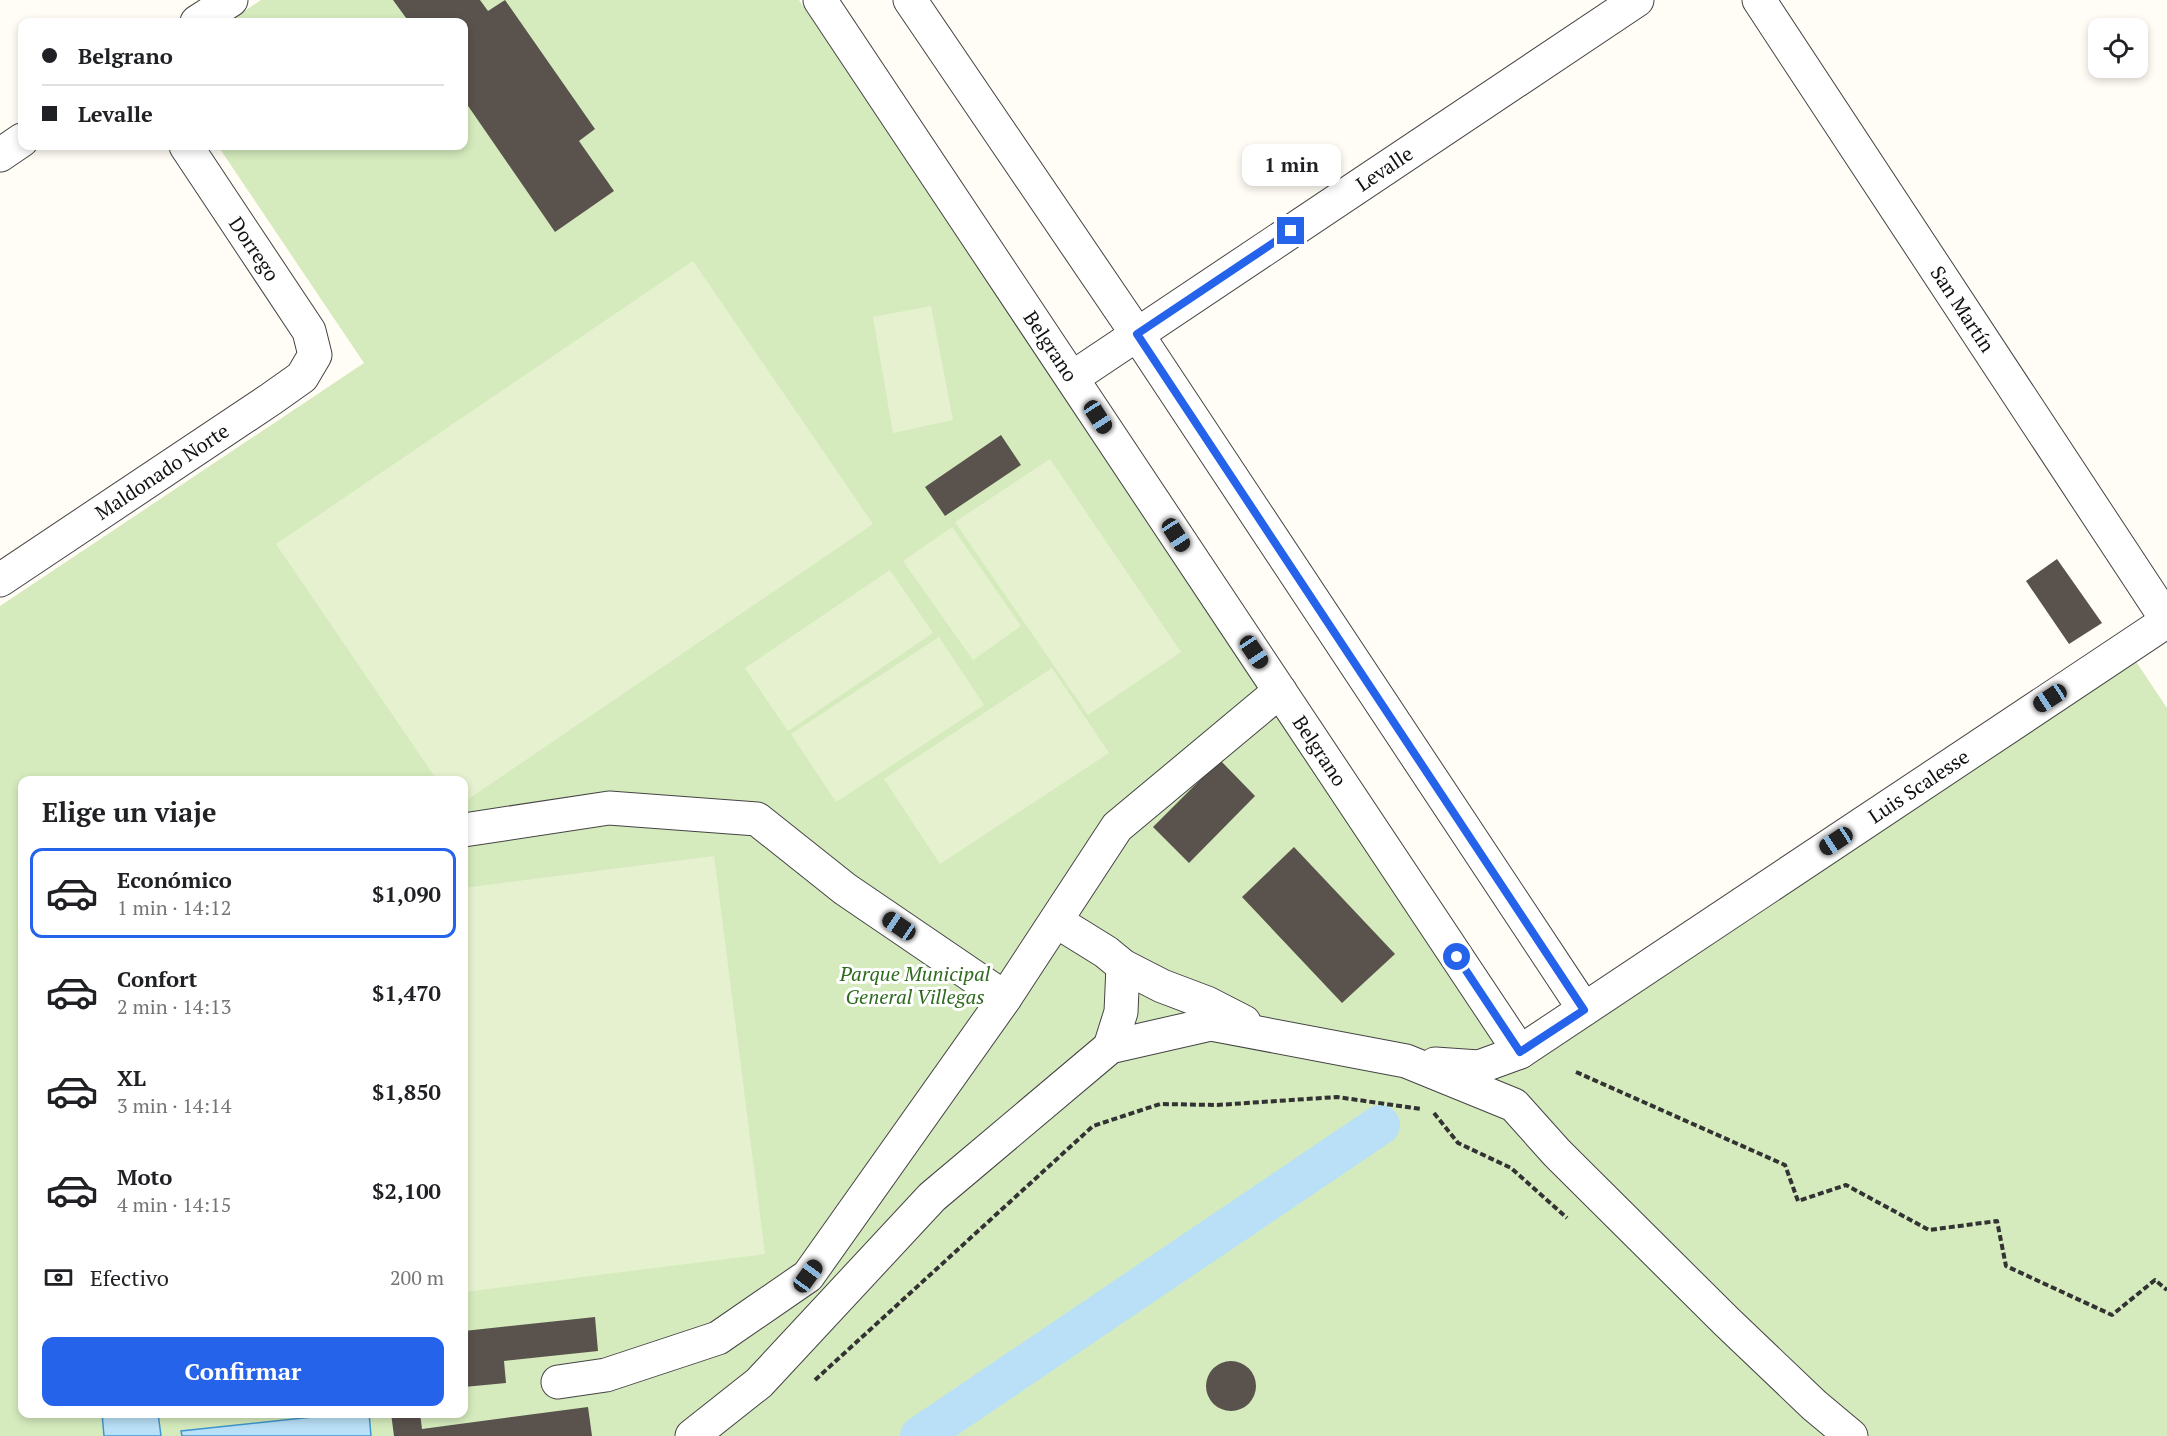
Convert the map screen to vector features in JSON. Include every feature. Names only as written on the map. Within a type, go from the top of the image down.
[{"type":"street","points":[[203,18],[231,0]]},
{"type":"street","name":"Belgrano","points":[[820,0],[1520,1052]]},
{"type":"street","points":[[910,0],[1137,334],[1584,1010]]},
{"type":"street","name":"Levalle","points":[[1072,378],[1637,0]]},
{"type":"street","name":"San Martín","points":[[1759,0],[2167,620]]},
{"type":"street","points":[[0,155],[18,143]]},
{"type":"street","name":"Dorrego","points":[[189,150],[309,331],[315,355]]},
{"type":"street","name":"Maldonado Norte","points":[[0,580],[302,377],[315,355]]},
{"type":"street","name":"Luis Scalesse","points":[[1406,1061],[1479,1067],[1520,1052],[2167,620]]},
{"type":"street","points":[[558,1382],[606,1375],[718,1338],[808,1276],[1005,998],[1117,827],[1280,691]]},
{"type":"street","points":[[468,829],[609,807],[757,819],[845,889],[1005,998]]},
{"type":"street","points":[[1056,921],[1106,952],[1123,966],[1162,986],[1206,1003],[1269,1035]]},
{"type":"street","points":[[1110,1047],[1121,1012],[1123,966]]},
{"type":"street","points":[[692,1436],[759,1383],[932,1197],[1110,1047],[1211,1024],[1406,1061],[1514,1105],[1557,1153],[1815,1421],[1851,1436]]},
{"type":"street","points":[[1514,1105],[1508,1077],[1520,1052]]},
{"type":"path","points":[[1576,1072],[1785,1165],[1798,1201],[1846,1185],[1929,1230],[1997,1221],[2006,1266],[2112,1315],[2155,1280],[2167,1290]]},
{"type":"path","points":[[815,1380],[1093,1126],[1160,1104],[1217,1105],[1337,1097],[1432,1111],[1458,1143],[1511,1168],[1568,1220]]},
{"type":"green space","name":"Parque Municipal General Villegas","points":[[261,0],[799,0],[1515,1071],[2135,660],[2167,708],[2167,1436],[0,1436],[0,606],[364,363],[221,150],[468,150],[468,18],[234,18]]},
{"type":"green space","points":[[693,261],[873,524],[468,799],[468,776],[434,776],[276,544]]},
{"type":"green space","points":[[931,306],[953,420],[893,433],[873,317]]},
{"type":"green space","points":[[1050,459],[1181,652],[1088,715],[955,522]]},
{"type":"green space","points":[[952,527],[1021,626],[973,660],[903,561]]},
{"type":"green space","points":[[890,570],[933,633],[788,731],[745,668]]},
{"type":"green space","points":[[939,637],[984,705],[836,802],[791,734]]},
{"type":"green space","points":[[1052,668],[1109,753],[940,864],[884,779]]},
{"type":"green space","points":[[714,856],[765,1254],[468,1291],[468,887]]},
{"type":"water","points":[[102,1418],[159,1418],[161,1436],[104,1436]]},
{"type":"water","points":[[303,1418],[369,1418],[371,1436],[182,1436],[181,1431]]},
{"type":"building","points":[[393,0],[480,0],[488,11],[505,0],[595,129],[579,141],[614,191],[555,232],[468,106],[468,18],[406,18]]},
{"type":"building","points":[[1001,435],[1021,465],[945,516],[925,487]]},
{"type":"building","points":[[2057,559],[2102,623],[2069,644],[2026,581]]},
{"type":"building","points":[[1220,760],[1255,796],[1189,863],[1153,827]]},
{"type":"building","points":[[1294,847],[1395,954],[1342,1003],[1242,897]]},
{"type":"building","points":[[595,1317],[598,1351],[504,1361],[506,1383],[468,1387],[468,1331]]},
{"type":"building","points":[[1231,1361],[1249,1368],[1256,1386],[1249,1404],[1231,1411],[1213,1404],[1206,1386],[1213,1368]]},
{"type":"building","points":[[588,1407],[592,1436],[394,1436],[392,1418],[421,1418],[422,1429]]},
{"type":"waterway","points":[[920,1436],[1380,1125]]},
{"type":"route","points":[[1291,231],[1137,334],[1584,1010],[1520,1052],[1457,957]]}]
